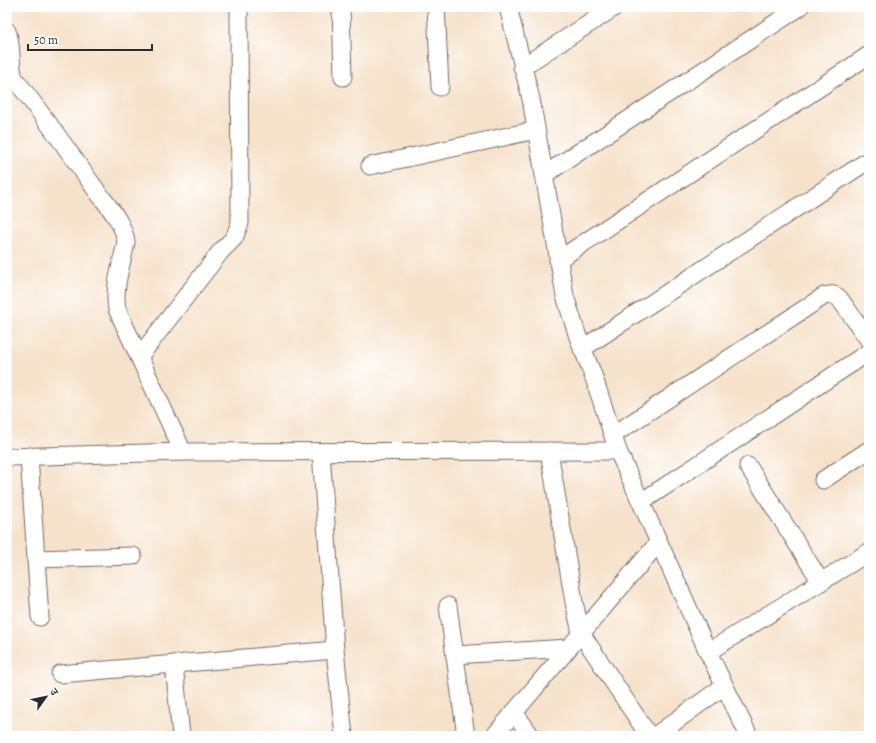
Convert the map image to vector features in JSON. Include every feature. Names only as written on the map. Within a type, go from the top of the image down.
[{"type":"street","points":[[139,357],[221,251],[234,238],[240,223],[238,7]]},
{"type":"street","points":[[341,7],[343,77]]},
{"type":"street","points":[[436,7],[440,87]]},
{"type":"street","points":[[508,7],[531,99],[565,296],[582,349],[593,375],[615,443],[708,652],[749,736]]},
{"type":"street","points":[[522,67],[615,7]]},
{"type":"street","points":[[544,175],[800,7]]},
{"type":"street","points":[[7,31],[10,46],[11,68],[14,78],[64,145],[115,218],[125,236],[126,242],[115,298],[120,317],[183,452]]},
{"type":"street","points":[[558,260],[869,55]]},
{"type":"street","points":[[370,166],[536,130]]},
{"type":"street","points":[[582,349],[869,160]]},
{"type":"street","points":[[7,457],[183,452],[549,451],[615,443],[824,296],[830,294],[839,298],[869,340]]},
{"type":"street","points":[[641,502],[869,352]]},
{"type":"street","points":[[823,480],[869,450]]},
{"type":"street","points":[[549,451],[574,602],[581,633],[649,736]]},
{"type":"street","points":[[321,452],[335,650],[344,736]]},
{"type":"street","points":[[29,456],[40,617]]},
{"type":"street","points":[[748,466],[821,582]]},
{"type":"street","points":[[494,736],[659,542]]},
{"type":"street","points":[[708,652],[869,552]]},
{"type":"street","points":[[36,559],[133,556]]},
{"type":"street","points":[[448,606],[466,736]]},
{"type":"street","points":[[455,655],[568,648]]},
{"type":"street","points":[[60,674],[335,650]]},
{"type":"street","points":[[174,664],[180,736]]},
{"type":"street","points":[[655,736],[724,686]]},
{"type":"street","points":[[514,712],[531,736]]}]
